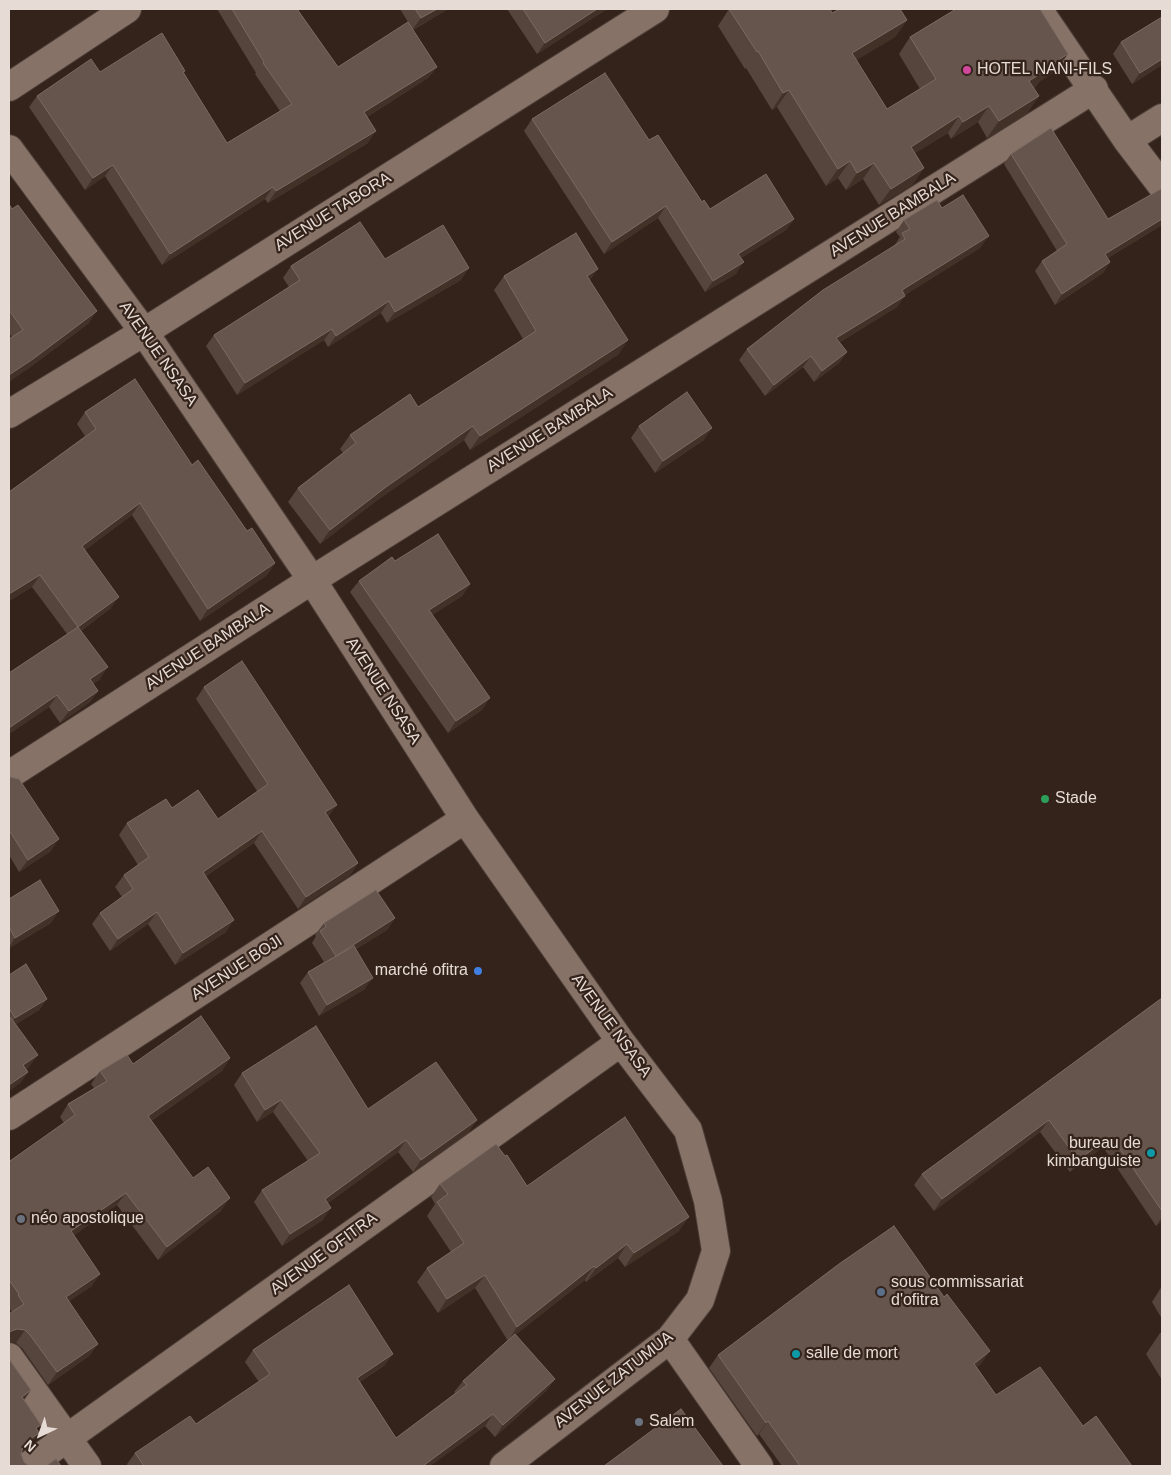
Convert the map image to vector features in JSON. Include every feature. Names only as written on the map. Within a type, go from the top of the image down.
[{"type":"street","points":[[9,87],[127,9]]},
{"type":"street","name":"AVENUE TABORA","points":[[9,414],[144,332],[655,9]]},
{"type":"street","points":[[1038,9],[1127,140],[1162,186]]},
{"type":"street","name":"AVENUE BAMBALA","points":[[9,775],[312,580],[1094,89]]},
{"type":"street","points":[[1127,140],[1162,118]]},
{"type":"street","name":"AVENUE NSASA","points":[[9,149],[144,332],[312,580],[465,819],[621,1042],[688,1130],[708,1201],[716,1251]]},
{"type":"street","name":"AVENUE BOJI","points":[[9,1116],[465,819]]},
{"type":"street","name":"AVENUE OFITRA","points":[[28,1466],[621,1042]]},
{"type":"street","name":"AVENUE ZATUMUA","points":[[504,1466],[670,1339],[700,1300],[716,1251]]},
{"type":"street","points":[[670,1339],[759,1466]]},
{"type":"street","points":[[9,1357],[87,1466]]},
{"type":"building","points":[[232,9],[297,9],[338,67],[408,22],[437,67],[364,112],[376,131],[276,191],[273,187],[170,254],[113,165],[93,178],[37,96],[91,59],[100,72],[162,33],[185,71],[183,72],[227,143],[292,104],[263,63]]},
{"type":"building","points":[[415,9],[437,9],[421,18]]},
{"type":"building","points":[[523,9],[597,9],[545,43]]},
{"type":"building","points":[[729,9],[830,9],[832,13],[840,9],[900,9],[907,20],[852,53],[887,109],[936,79],[910,37],[956,9],[1040,9],[1068,54],[1029,81],[1039,96],[999,121],[989,106],[963,122],[959,116],[911,147],[924,168],[891,189],[874,163],[857,173],[850,161],[838,169],[789,90],[783,93],[758,51]]},
{"type":"building","points":[[1162,17],[1162,59],[1140,73],[1121,42]]},
{"type":"building","points":[[605,73],[649,140],[658,135],[702,202],[704,200],[710,209],[766,174],[794,219],[738,254],[744,262],[713,281],[666,206],[612,242],[532,119]]},
{"type":"building","points":[[1051,128],[1108,219],[1162,190],[1162,219],[1105,254],[1110,262],[1062,294],[1042,261],[1067,244],[1011,154]]},
{"type":"building","points":[[963,195],[989,236],[902,290],[905,296],[836,338],[847,352],[822,371],[811,356],[774,385],[747,349],[823,290],[905,239],[902,233],[910,229],[904,220],[937,200],[942,208]]},
{"type":"building","points":[[9,204],[12,209],[18,205],[97,311],[9,375],[9,339],[23,330],[9,310]]},
{"type":"building","points":[[360,222],[385,259],[443,225],[469,268],[395,312],[389,301],[336,336],[332,329],[245,383],[214,335],[300,280],[291,266]]},
{"type":"building","points":[[576,233],[598,269],[587,276],[628,340],[480,436],[473,426],[386,487],[330,530],[298,488],[356,443],[350,435],[410,394],[418,407],[536,331],[504,276]]},
{"type":"building","points":[[135,379],[192,465],[198,460],[247,531],[252,528],[275,563],[208,609],[140,503],[82,546],[119,597],[78,627],[40,575],[9,594],[9,492],[96,429],[85,412]]},
{"type":"building","points":[[687,392],[712,428],[663,461],[639,426]]},
{"type":"building","points":[[438,534],[470,584],[429,610],[490,698],[456,721],[359,581],[392,557],[395,561]]},
{"type":"building","points":[[78,627],[108,667],[90,679],[98,691],[69,711],[57,695],[9,728],[9,673]]},
{"type":"building","points":[[242,661],[337,805],[325,812],[358,863],[306,897],[262,831],[203,872],[234,920],[183,953],[157,912],[118,939],[100,913],[133,889],[124,875],[149,857],[127,823],[166,799],[172,808],[198,790],[218,819],[268,784],[204,687]]},
{"type":"building","points":[[9,776],[19,779],[59,839],[28,860],[9,830]]},
{"type":"building","points":[[40,880],[59,911],[15,938],[9,927],[9,899]]},
{"type":"building","points":[[376,890],[395,918],[336,956],[320,931],[326,927],[324,923]]},
{"type":"building","points":[[354,946],[373,978],[327,1005],[308,972]]},
{"type":"building","points":[[26,964],[47,999],[15,1018],[9,1008],[9,975]]},
{"type":"building","points":[[1162,998],[1162,1211],[1111,1136],[1078,1160],[1049,1120],[942,1199],[922,1174]]},
{"type":"building","points":[[201,1016],[230,1058],[148,1116],[193,1178],[208,1167],[230,1198],[167,1247],[126,1193],[71,1231],[100,1274],[66,1297],[98,1344],[57,1372],[25,1330],[17,1329],[9,1332],[9,1314],[24,1304],[9,1280],[9,1159],[10,1161],[75,1115],[68,1104],[107,1081],[100,1071],[127,1055],[133,1064]]},
{"type":"building","points":[[11,1018],[38,1055],[23,1065],[28,1072],[9,1085],[9,1019]]},
{"type":"building","points":[[316,1026],[368,1109],[436,1062],[477,1120],[421,1160],[406,1140],[325,1199],[331,1208],[290,1234],[262,1190],[320,1153],[281,1100],[265,1110],[242,1073]]},
{"type":"building","points":[[625,1117],[689,1217],[634,1253],[627,1244],[596,1268],[594,1266],[517,1327],[485,1275],[447,1299],[427,1268],[464,1243],[437,1202],[448,1194],[440,1184],[496,1144],[505,1156],[507,1155],[527,1186]]},
{"type":"building","points":[[894,1226],[944,1297],[947,1294],[990,1351],[974,1364],[996,1395],[1040,1367],[1083,1426],[1096,1416],[1132,1466],[800,1466],[768,1421],[766,1423],[718,1355],[839,1264]]},
{"type":"building","points":[[349,1285],[393,1354],[357,1378],[396,1438],[467,1385],[463,1381],[515,1334],[555,1379],[503,1425],[493,1414],[423,1466],[144,1466],[135,1453],[190,1416],[196,1424],[270,1374],[253,1350]]},
{"type":"building","points":[[9,1359],[31,1390],[22,1397],[41,1425],[36,1428],[39,1433],[23,1447],[21,1454],[24,1462],[29,1466],[9,1466]]},
{"type":"building","points":[[681,1409],[723,1466],[604,1466]]},
{"type":"building","points":[[56,1459],[61,1466],[46,1466]]},
{"type":"place","name":"HOTEL NANI-FILS","points":[[967,70]]},
{"type":"place","name":"Stade","points":[[1045,799]]},
{"type":"place","name":"marché ofitra","points":[[478,971]]},
{"type":"place","name":"bureau de kimbanguiste","points":[[1151,1153]]},
{"type":"place","name":"néo apostolique","points":[[21,1219]]},
{"type":"place","name":"sous commissariat d'ofitra","points":[[881,1292]]},
{"type":"place","name":"salle de mort","points":[[796,1354]]},
{"type":"place","name":"Salem","points":[[639,1422]]}]
